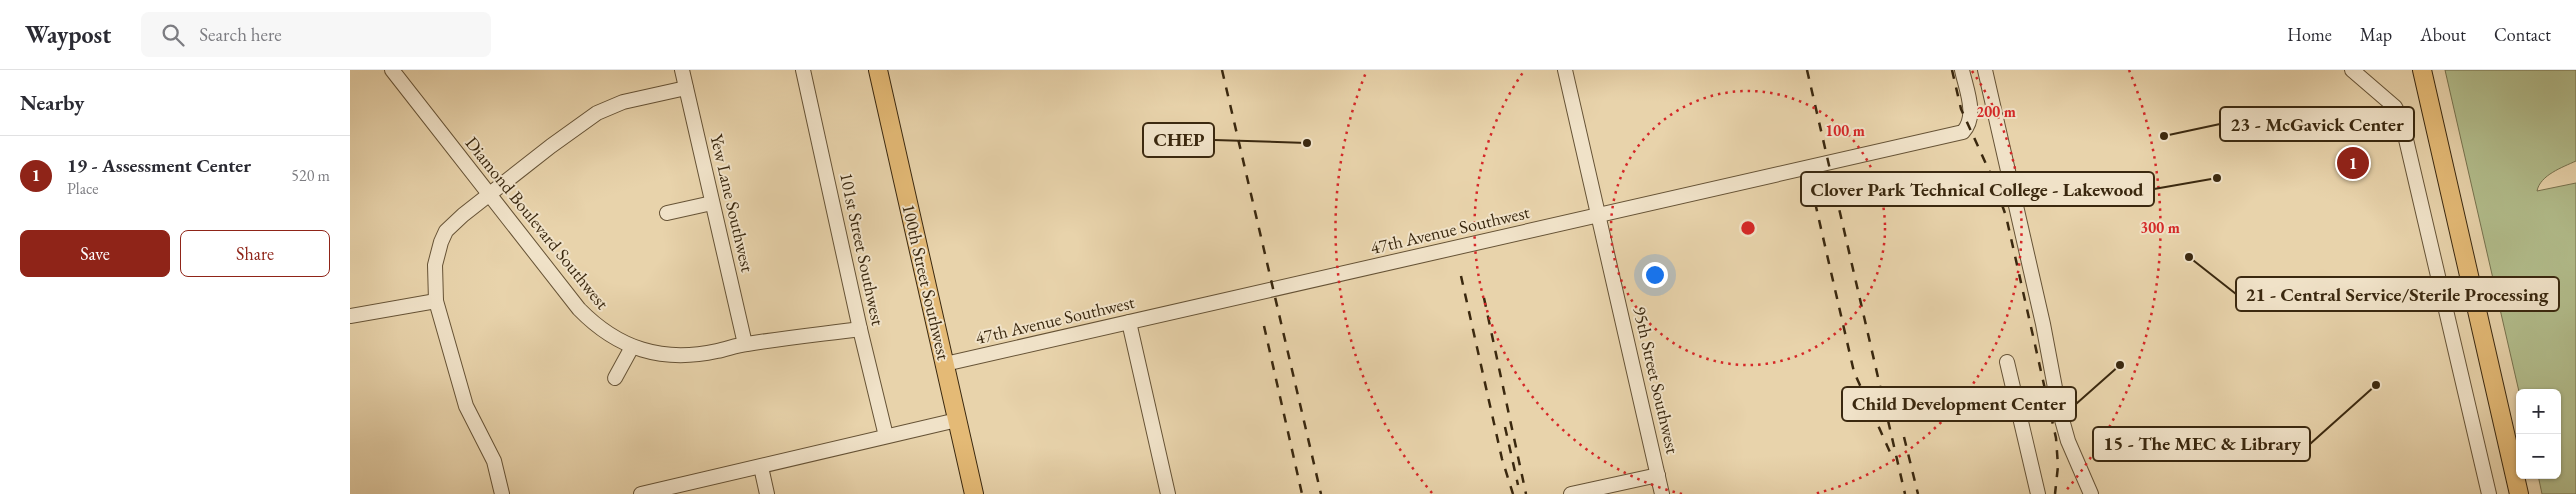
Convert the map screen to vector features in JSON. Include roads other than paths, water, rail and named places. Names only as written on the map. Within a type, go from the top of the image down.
[{"type":"main road","name":"100th Street Southwest","points":[[878,70],[974,494]]},
{"type":"main road","points":[[2422,70],[2519,494]]},
{"type":"street","name":"Diamond Boulevard Southwest","points":[[392,70],[579,309],[611,336],[632,347],[655,354],[675,355],[716,351],[745,344],[860,329]]},
{"type":"street","name":"Yew Lane Southwest","points":[[682,70],[745,344]]},
{"type":"street","name":"101st Street Southwest","points":[[803,70],[860,329],[886,436]]},
{"type":"street","name":"95th Street Southwest","points":[[1565,70],[1662,494]]},
{"type":"street","name":"47th Avenue Southwest","points":[[945,364],[1963,132],[1968,127],[1971,110],[1962,70]]},
{"type":"street","points":[[1985,70],[2043,324],[2059,409],[2068,441],[2091,494]]},
{"type":"street","points":[[2352,70],[2395,107],[2401,118],[2489,494]]},
{"type":"street","points":[[502,494],[491,452],[466,406],[436,301],[435,265],[446,231],[463,215],[550,146],[597,113],[623,102],[686,88]]},
{"type":"street","points":[[666,213],[712,203]]},
{"type":"street","points":[[350,316],[436,301]]},
{"type":"street","points":[[1129,322],[1168,494]]},
{"type":"street","points":[[615,378],[632,347]]},
{"type":"street","points":[[2007,362],[2038,494]]},
{"type":"street","points":[[641,494],[957,420]]},
{"type":"street","points":[[760,467],[767,494]]},
{"type":"street","points":[[1571,494],[1658,475]]},
{"type":"railway","points":[[1222,70],[1321,494]]},
{"type":"railway","points":[[1807,70],[1905,494]]},
{"type":"railway","points":[[1952,70],[1961,109],[1992,177],[2006,216],[2056,438],[2058,466],[2055,494]]},
{"type":"railway","points":[[1811,185],[1854,372],[1894,461]]},
{"type":"railway","points":[[1461,276],[1502,459],[1513,494]]},
{"type":"railway","points":[[1484,298],[1526,494]]},
{"type":"railway","points":[[1264,326],[1302,494]]},
{"type":"railway","points":[[1505,427],[1518,485]]},
{"type":"railway","points":[[1904,437],[1918,494]]},
{"type":"place","name":"23 - McGavick Center","points":[[2164,136]]},
{"type":"place","name":"CHEP","points":[[1307,143]]},
{"type":"place","name":"19 - Assessment Center","points":[[2353,163]]},
{"type":"place","name":"Clover Park Technical College - Lakewood","points":[[2217,178]]},
{"type":"place","name":"21 - Central Service/Sterile Processing","points":[[2189,257]]},
{"type":"place","name":"Child Development Center","points":[[2120,365]]},
{"type":"place","name":"15 - The MEC & Library","points":[[2376,385]]}]
